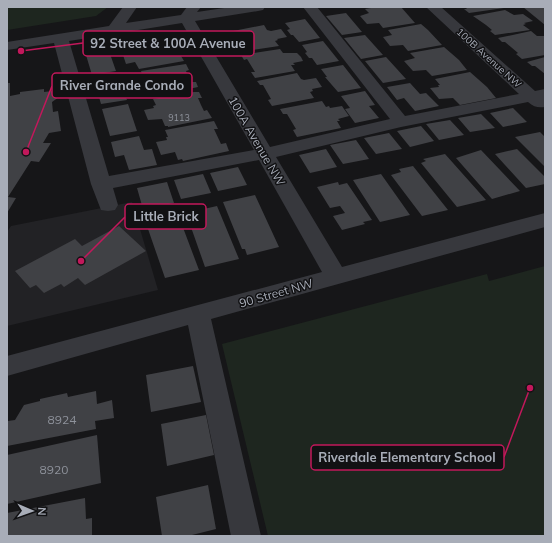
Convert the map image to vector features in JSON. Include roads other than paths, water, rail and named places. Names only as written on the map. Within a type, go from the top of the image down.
[{"type":"street","points":[[116,28],[130,7]]},
{"type":"street","points":[[7,46],[116,28],[190,12],[258,7]]},
{"type":"street","points":[[310,7],[401,122]]},
{"type":"street","name":"100B Avenue NW","points":[[433,7],[538,95],[545,108]]},
{"type":"street","name":"100A Avenue NW","points":[[190,12],[264,154],[336,276]]},
{"type":"street","points":[[60,37],[108,205]]},
{"type":"street","points":[[101,184],[264,154],[401,122],[538,95]]},
{"type":"street","name":"90 Street NW","points":[[7,366],[545,220]]},
{"type":"street","points":[[198,314],[246,536]]},
{"type":"place","name":"92 Street & 100A Avenue","points":[[21,51]]},
{"type":"place","name":"River Grande Condo","points":[[26,152]]},
{"type":"place","name":"Little Brick","points":[[81,261]]},
{"type":"place","name":"Riverdale Elementary School","points":[[530,388]]}]
